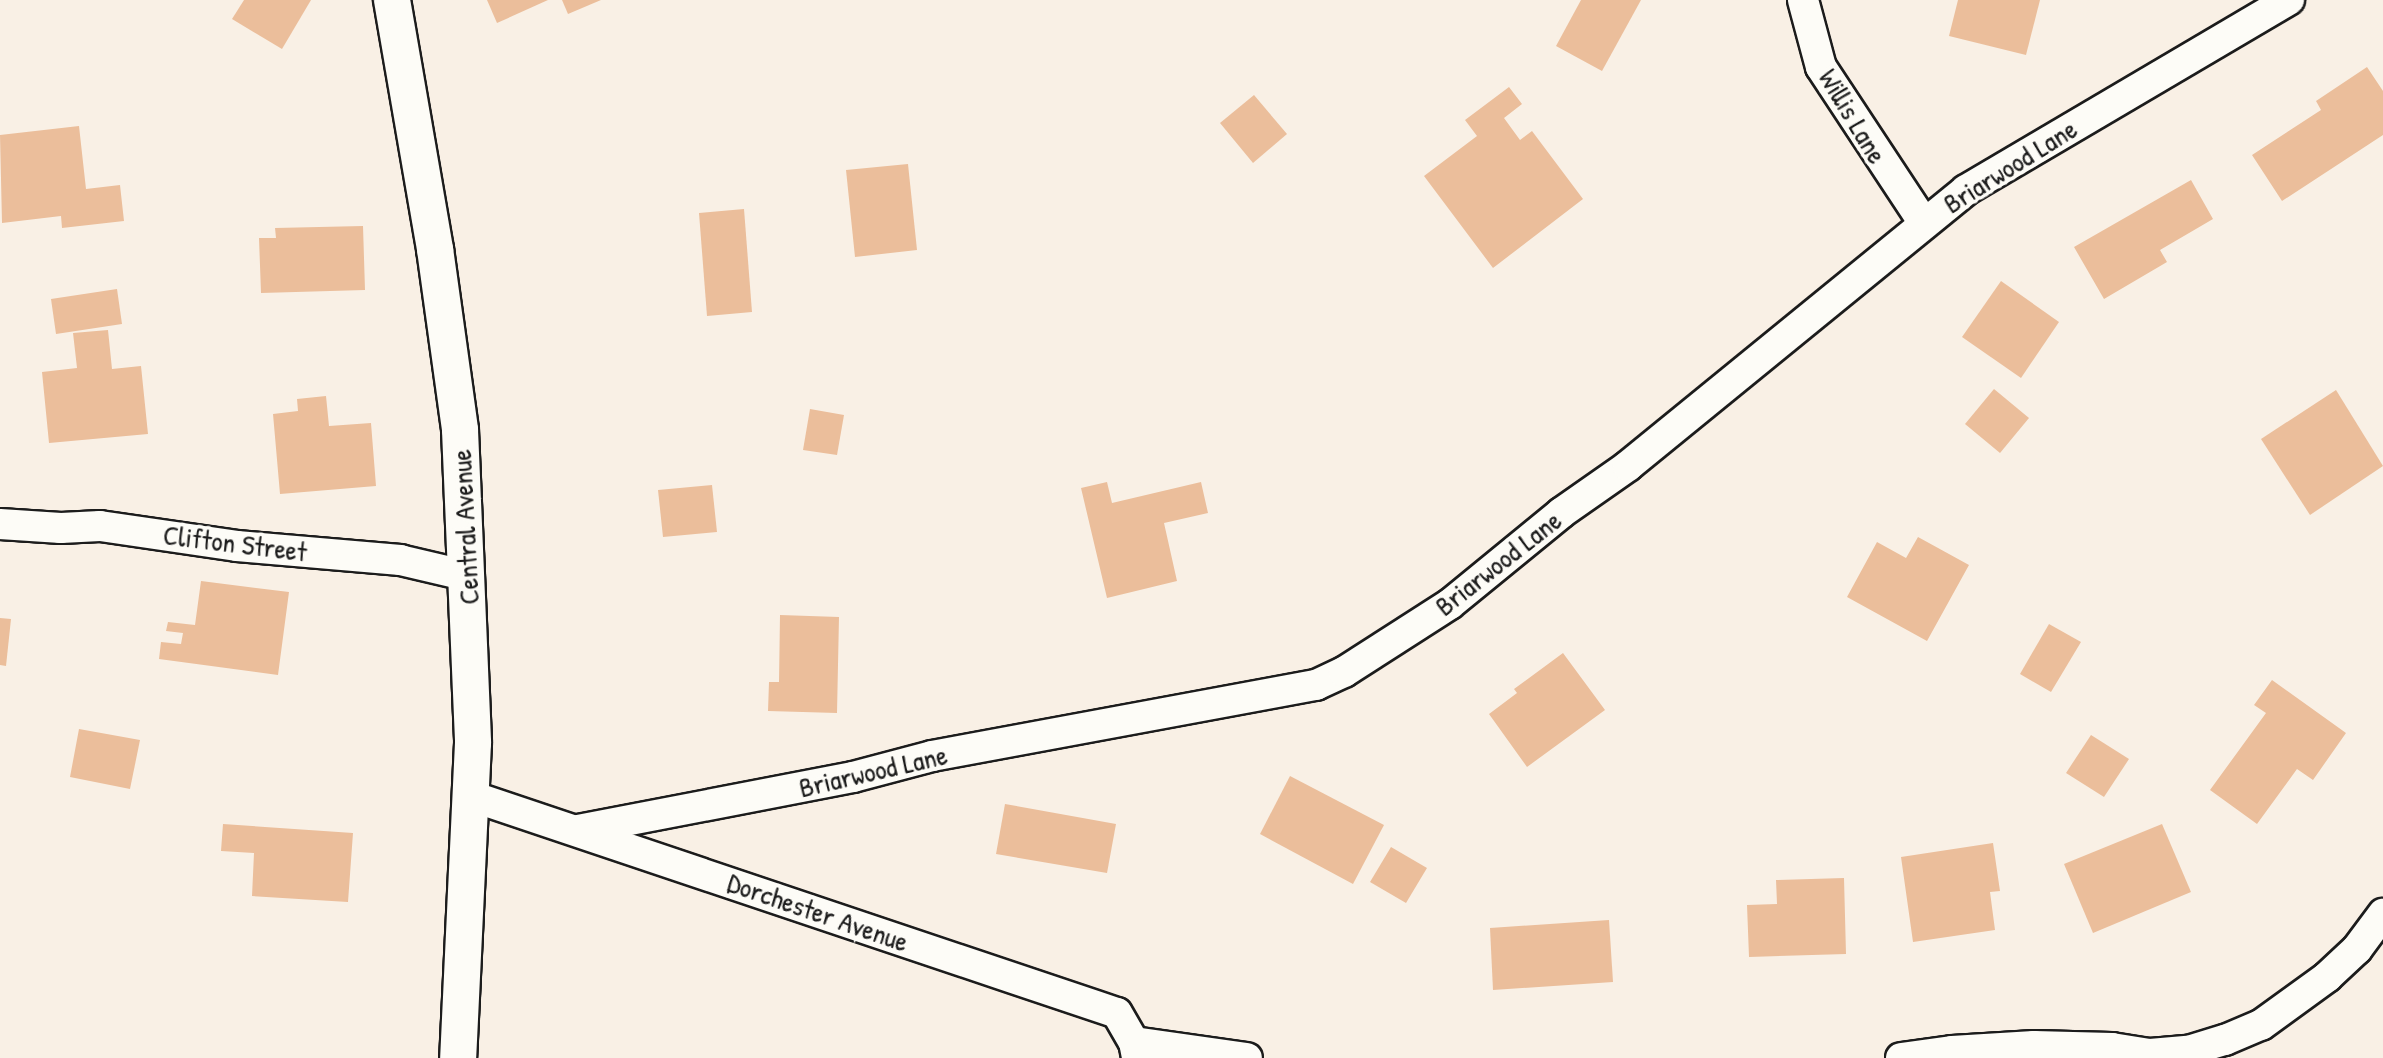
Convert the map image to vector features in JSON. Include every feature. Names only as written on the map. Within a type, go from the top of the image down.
[{"type":"street","name":"Central Avenue","points":[[392,0],[435,249],[460,430],[468,576],[471,796],[458,1058]]},
{"type":"street","name":"Willis Lane","points":[[1803,0],[1821,67],[1924,223]]},
{"type":"street","name":"Briarwood Lane","points":[[578,830],[853,777],[932,756],[1316,685],[1344,672],[1450,604],[1561,513],[1628,466],[1924,223],[1996,170],[2289,0]]},
{"type":"street","name":"Clifton Street","points":[[0,524],[61,528],[100,526],[237,546],[400,560],[468,576]]},
{"type":"street","name":"Dorchester Avenue","points":[[471,796],[1117,1013],[1135,1050]]},
{"type":"street","points":[[1901,1058],[2034,1046],[2150,1054],[2188,1051],[2225,1040],[2261,1025],[2327,977],[2357,949],[2383,914]]},
{"type":"street","points":[[1135,1050],[1247,1058]]},
{"type":"building","points":[[244,0],[311,0],[282,49],[232,19]]},
{"type":"building","points":[[487,0],[548,0],[497,23]]},
{"type":"building","points":[[562,0],[601,0],[568,14]]},
{"type":"building","points":[[1581,0],[1641,0],[1602,71],[1556,46]]},
{"type":"building","points":[[1958,0],[2040,0],[2026,55],[1949,36]]},
{"type":"building","points":[[2367,67],[2383,91],[2383,135],[2282,201],[2252,155],[2321,110],[2316,101]]},
{"type":"building","points":[[1509,87],[1522,104],[1504,118],[1520,140],[1532,131],[1583,199],[1493,268],[1424,176],[1477,136],[1465,120]]},
{"type":"building","points":[[1254,95],[1287,134],[1253,163],[1220,123]]},
{"type":"building","points":[[79,126],[86,189],[120,185],[124,221],[62,228],[61,216],[2,223],[0,135]]},
{"type":"building","points":[[908,164],[917,250],[855,257],[846,170]]},
{"type":"building","points":[[2191,180],[2213,219],[2160,250],[2167,262],[2104,299],[2074,247]]},
{"type":"building","points":[[744,209],[752,312],[707,316],[699,213]]},
{"type":"building","points":[[363,226],[365,290],[261,293],[259,238],[276,238],[275,228]]},
{"type":"building","points":[[2001,281],[2059,322],[2021,378],[1962,337]]},
{"type":"building","points":[[117,289],[122,324],[56,334],[51,299]]},
{"type":"building","points":[[108,330],[112,369],[141,366],[148,434],[49,443],[42,372],[77,368],[73,333]]},
{"type":"building","points":[[1994,389],[2029,418],[2000,453],[1965,424]]},
{"type":"building","points":[[2336,390],[2383,466],[2310,515],[2261,439]]},
{"type":"building","points":[[326,396],[329,426],[371,423],[376,486],[280,494],[273,414],[298,411],[297,399]]},
{"type":"building","points":[[810,409],[844,415],[837,455],[803,450]]},
{"type":"building","points":[[1107,482],[1112,503],[1201,482],[1208,513],[1164,523],[1177,581],[1107,598],[1081,488]]},
{"type":"building","points":[[712,485],[717,532],[663,537],[658,490]]},
{"type":"building","points":[[1918,537],[1969,565],[1927,641],[1847,597],[1877,542],[1906,558]]},
{"type":"building","points":[[201,581],[289,592],[278,675],[159,659],[161,642],[181,644],[183,633],[166,631],[168,622],[195,625]]},
{"type":"building","points":[[780,615],[839,617],[837,713],[768,711],[769,682],[779,682]]},
{"type":"building","points":[[0,618],[11,619],[6,666],[0,665]]},
{"type":"building","points":[[2049,624],[2081,642],[2051,692],[2020,674]]},
{"type":"building","points":[[1563,653],[1605,710],[1527,767],[1489,714],[1517,693],[1514,689]]},
{"type":"building","points":[[2272,680],[2346,733],[2313,780],[2297,769],[2257,824],[2210,790],[2266,713],[2254,705]]},
{"type":"building","points":[[79,729],[140,740],[130,789],[70,777]]},
{"type":"building","points":[[2091,735],[2129,759],[2104,797],[2066,773]]},
{"type":"building","points":[[1290,776],[1384,825],[1353,884],[1260,834]]},
{"type":"building","points":[[1005,804],[1116,824],[1107,873],[996,854]]},
{"type":"building","points":[[223,824],[353,833],[348,902],[252,896],[254,853],[221,851]]},
{"type":"building","points":[[2162,824],[2191,892],[2093,933],[2064,864]]},
{"type":"building","points":[[1993,843],[2000,891],[1990,892],[1995,930],[1913,942],[1901,857]]},
{"type":"building","points":[[1391,847],[1427,868],[1406,903],[1370,882]]},
{"type":"building","points":[[1844,878],[1846,954],[1749,957],[1747,905],[1777,904],[1776,880]]},
{"type":"building","points":[[1609,920],[1613,982],[1493,990],[1490,928]]}]
